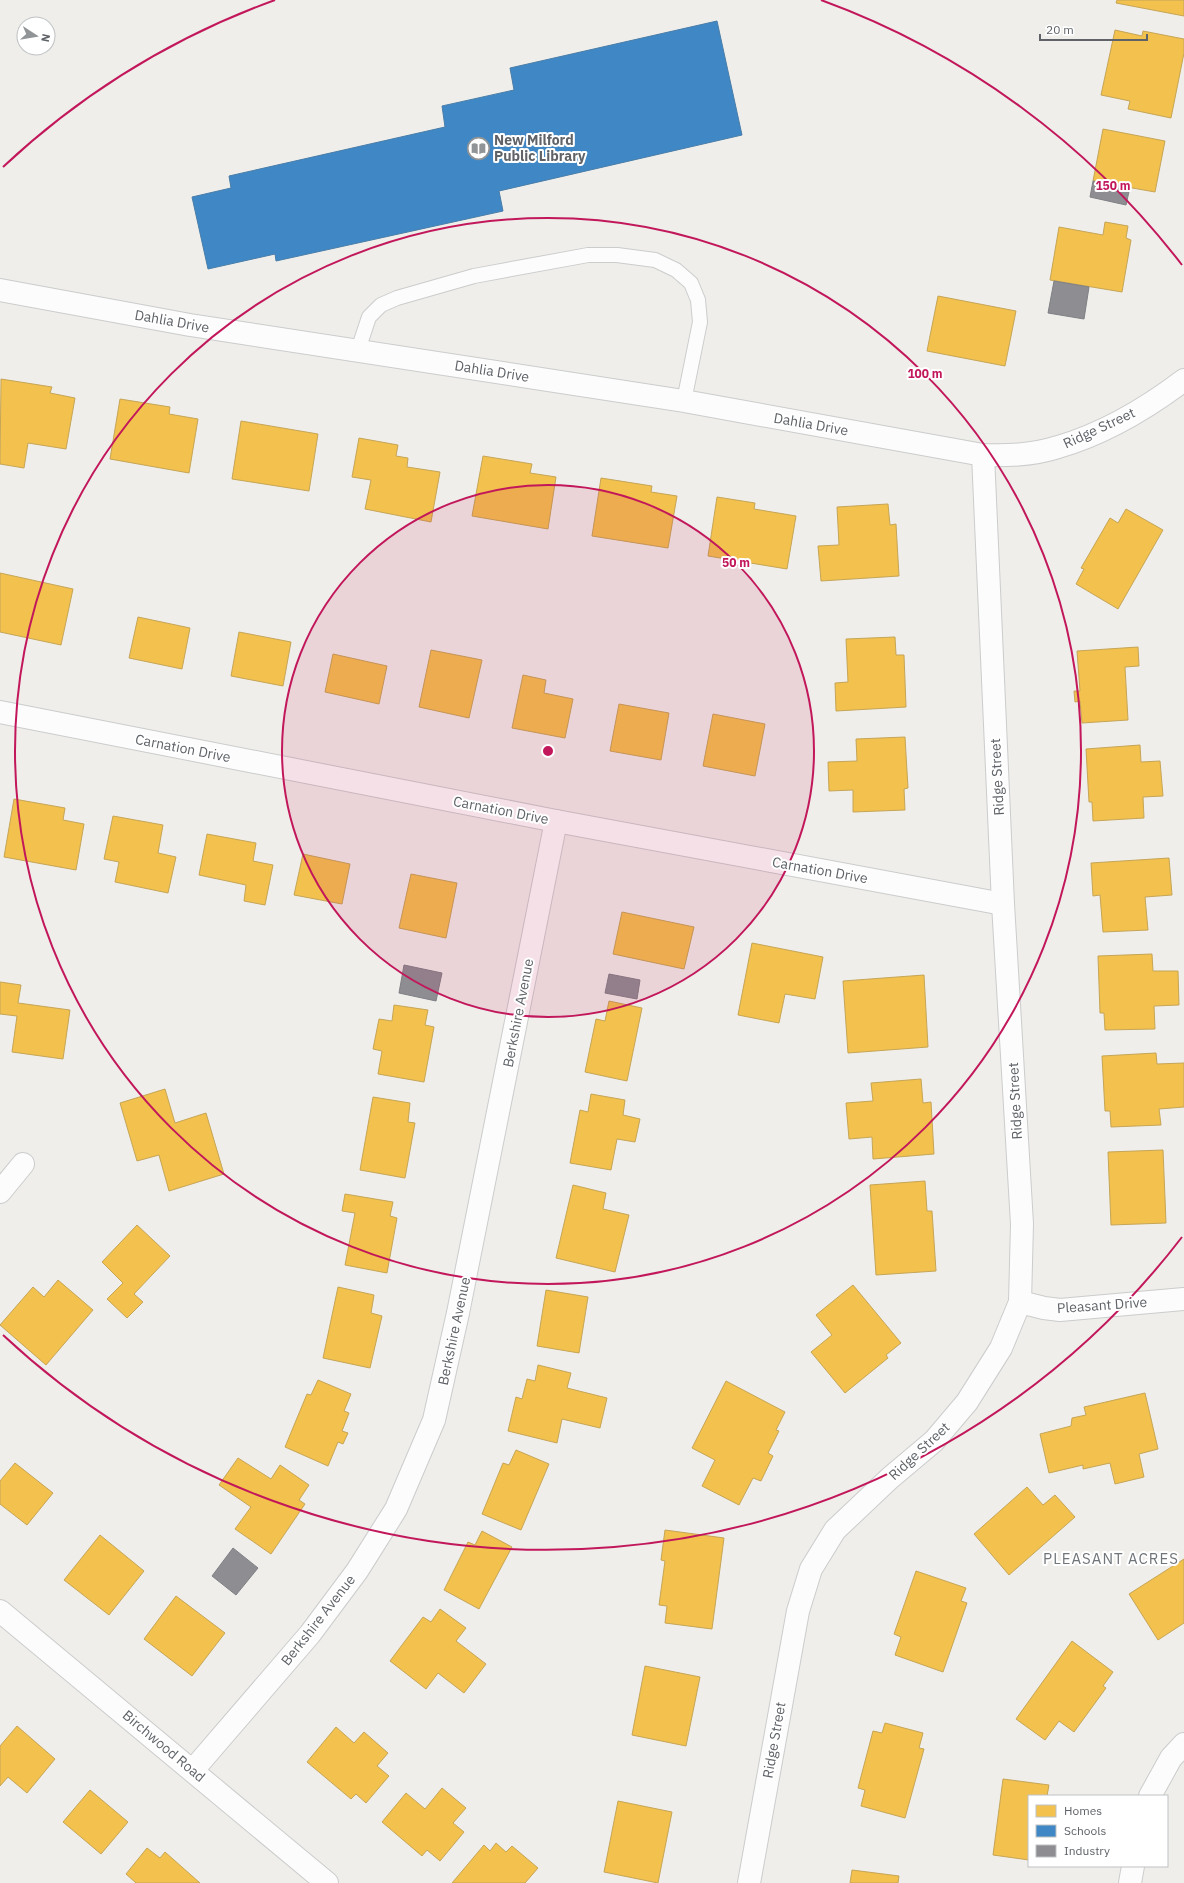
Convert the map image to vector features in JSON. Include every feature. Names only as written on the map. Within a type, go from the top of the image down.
[{"type":"street","name":"Dahlia Drive","points":[[0,290],[190,325],[684,401],[983,455]]},
{"type":"street","name":"Ridge Street","points":[[749,1883],[798,1611],[811,1569],[835,1530],[890,1478],[934,1441],[967,1402],[1001,1348],[1020,1302],[1022,1224],[1003,904],[983,455],[1012,456],[1058,447],[1101,430],[1162,396],[1184,380]]},
{"type":"street","name":"Carnation Drive","points":[[0,712],[556,821],[1003,904]]},
{"type":"street","name":"Berkshire Avenue","points":[[193,1770],[310,1634],[357,1571],[396,1509],[434,1420],[460,1306],[556,821]]},
{"type":"street","points":[[0,1192],[23,1164]]},
{"type":"street","name":"Pleasant Drive","points":[[1020,1302],[1060,1310],[1184,1300]]},
{"type":"street","name":"Birchwood Road","points":[[2,1615],[193,1770],[327,1883]]},
{"type":"street","points":[[1151,1795],[1171,1758],[1184,1744]]},
{"type":"street","points":[[1130,1883],[1133,1867]]},
{"type":"lane","points":[[358,350],[369,317],[381,305],[397,298],[474,276],[588,255],[617,254],[655,260],[676,270],[691,283],[698,300],[700,322],[684,401]]},
{"type":"building: Homes","points":[[1117,0],[1184,0],[1184,16],[1116,3]]},
{"type":"building: Homes","points":[[1115,30],[1142,36],[1143,31],[1184,39],[1184,53],[1171,118],[1128,109],[1130,101],[1101,95]]},
{"type":"building: Homes","points":[[1103,129],[1165,141],[1155,192],[1093,181]]},
{"type":"building: Homes","points":[[1105,222],[1128,226],[1126,238],[1131,240],[1122,292],[1050,280],[1059,227],[1103,235]]},
{"type":"building: Homes","points":[[938,296],[1016,311],[1005,366],[927,351]]},
{"type":"building: Homes","points":[[1,379],[52,387],[50,393],[75,398],[66,449],[28,443],[24,468],[0,464]]},
{"type":"building: Homes","points":[[120,399],[170,407],[169,414],[198,419],[189,473],[110,459]]},
{"type":"building: Homes","points":[[241,421],[318,434],[309,491],[232,479]]},
{"type":"building: Homes","points":[[359,438],[398,445],[396,456],[408,458],[407,467],[440,472],[431,522],[365,509],[371,480],[352,477]]},
{"type":"building: Homes","points":[[483,456],[532,464],[530,473],[556,477],[548,529],[472,516]]},
{"type":"building: Homes","points":[[601,478],[652,486],[651,492],[677,496],[668,548],[592,536]]},
{"type":"building: Homes","points":[[717,497],[755,503],[754,509],[796,516],[787,569],[708,556]]},
{"type":"building: Homes","points":[[888,504],[890,525],[896,524],[899,576],[821,581],[818,546],[839,545],[837,507]]},
{"type":"building: Homes","points":[[1126,509],[1163,530],[1118,609],[1076,584],[1084,569],[1081,568],[1110,518],[1118,523]]},
{"type":"building: Homes","points":[[0,573],[73,589],[61,645],[0,632]]},
{"type":"building: Homes","points":[[138,617],[190,628],[182,669],[129,658]]},
{"type":"building: Homes","points":[[239,632],[291,642],[283,686],[231,676]]},
{"type":"building: Homes","points":[[895,637],[896,655],[904,655],[906,707],[836,711],[835,683],[848,682],[846,639]]},
{"type":"building: Homes","points":[[1138,647],[1139,666],[1125,667],[1128,720],[1082,723],[1080,701],[1075,702],[1074,691],[1080,691],[1077,651]]},
{"type":"building: Homes","points":[[431,650],[482,660],[469,718],[419,707]]},
{"type":"building: Homes","points":[[333,654],[387,666],[379,704],[325,692]]},
{"type":"building: Homes","points":[[523,675],[546,680],[544,693],[573,699],[565,738],[512,728]]},
{"type":"building: Homes","points":[[619,704],[669,713],[661,760],[610,751]]},
{"type":"building: Homes","points":[[713,714],[765,724],[755,776],[703,766]]},
{"type":"building: Homes","points":[[905,737],[908,788],[904,789],[905,810],[853,812],[853,790],[829,791],[828,762],[857,761],[856,739]]},
{"type":"building: Homes","points":[[1140,745],[1141,762],[1160,761],[1163,796],[1143,797],[1144,818],[1093,821],[1092,802],[1089,802],[1086,749]]},
{"type":"building: Homes","points":[[14,799],[65,808],[63,820],[84,824],[76,870],[4,857]]},
{"type":"building: Homes","points":[[113,816],[163,825],[158,853],[176,857],[168,893],[115,882],[119,862],[104,859]]},
{"type":"building: Homes","points":[[207,834],[256,843],[253,861],[273,865],[265,905],[244,901],[246,885],[199,875]]},
{"type":"building: Homes","points":[[303,854],[350,864],[342,904],[294,895]]},
{"type":"building: Homes","points":[[1169,858],[1172,895],[1145,897],[1148,930],[1103,932],[1100,895],[1093,896],[1091,863]]},
{"type":"building: Homes","points":[[411,874],[457,883],[446,938],[399,928]]},
{"type":"building: Homes","points":[[622,912],[694,927],[684,969],[613,954]]},
{"type":"building: Homes","points":[[752,943],[823,957],[815,999],[785,994],[779,1023],[738,1015]]},
{"type":"building: Homes","points":[[1152,954],[1153,971],[1178,971],[1179,1005],[1154,1006],[1155,1029],[1105,1030],[1104,1013],[1100,1013],[1098,956]]},
{"type":"building: Homes","points":[[924,975],[928,1047],[848,1053],[843,981]]},
{"type":"building: Homes","points":[[0,982],[21,985],[18,1003],[70,1010],[63,1059],[12,1052],[17,1016],[0,1014]]},
{"type":"building: Homes","points":[[609,1001],[642,1008],[627,1081],[585,1072],[596,1019],[605,1021]]},
{"type":"building: Homes","points":[[394,1005],[428,1010],[425,1025],[434,1027],[424,1082],[378,1074],[382,1051],[373,1049],[379,1019],[392,1021]]},
{"type":"building: Homes","points":[[1156,1053],[1157,1064],[1184,1063],[1184,1107],[1159,1109],[1161,1125],[1111,1127],[1110,1111],[1105,1111],[1102,1056]]},
{"type":"building: Homes","points":[[921,1079],[923,1103],[931,1102],[934,1154],[873,1159],[872,1137],[849,1139],[846,1103],[873,1101],[871,1083]]},
{"type":"building: Homes","points":[[165,1089],[175,1123],[206,1113],[224,1174],[169,1191],[159,1155],[137,1161],[120,1103]]},
{"type":"building: Homes","points":[[591,1094],[625,1100],[623,1115],[640,1119],[635,1142],[617,1139],[611,1170],[570,1163],[580,1110],[588,1112]]},
{"type":"building: Homes","points":[[373,1097],[410,1103],[408,1122],[415,1123],[405,1178],[360,1170]]},
{"type":"building: Homes","points":[[1163,1150],[1166,1223],[1111,1225],[1108,1152]]},
{"type":"building: Homes","points":[[925,1181],[927,1211],[932,1211],[936,1271],[876,1275],[870,1185]]},
{"type":"building: Homes","points":[[573,1185],[606,1193],[603,1209],[629,1215],[615,1272],[556,1258]]},
{"type":"building: Homes","points":[[345,1194],[393,1202],[390,1216],[397,1218],[387,1273],[345,1265],[355,1213],[342,1211]]},
{"type":"building: Homes","points":[[137,1225],[170,1256],[134,1294],[143,1302],[127,1318],[107,1299],[123,1283],[102,1262]]},
{"type":"building: Homes","points":[[58,1280],[93,1310],[46,1365],[0,1325],[33,1287],[44,1297]]},
{"type":"building: Homes","points":[[853,1285],[901,1343],[886,1355],[888,1358],[845,1393],[811,1352],[832,1335],[816,1315]]},
{"type":"building: Homes","points":[[338,1287],[374,1295],[371,1313],[382,1316],[370,1368],[323,1358]]},
{"type":"building: Homes","points":[[546,1290],[588,1297],[579,1353],[537,1346]]},
{"type":"building: Homes","points":[[538,1365],[571,1373],[567,1388],[607,1398],[600,1428],[562,1419],[557,1443],[508,1431],[516,1397],[522,1399],[527,1379],[535,1381]]},
{"type":"building: Homes","points":[[318,1380],[351,1394],[344,1411],[349,1413],[342,1431],[348,1433],[343,1444],[338,1442],[328,1466],[285,1447],[307,1394],[311,1395]]},
{"type":"building: Homes","points":[[726,1381],[785,1412],[776,1430],[779,1431],[768,1453],[773,1456],[761,1481],[753,1478],[739,1505],[702,1486],[715,1460],[692,1448]]},
{"type":"building: Homes","points":[[1145,1393],[1158,1449],[1139,1454],[1144,1477],[1115,1484],[1110,1463],[1083,1469],[1083,1465],[1049,1473],[1040,1434],[1071,1426],[1072,1418],[1086,1415],[1084,1407]]},
{"type":"building: Homes","points":[[516,1450],[549,1464],[521,1530],[482,1514],[503,1463],[509,1465]]},
{"type":"building: Homes","points":[[238,1458],[271,1479],[280,1465],[309,1485],[299,1500],[305,1504],[271,1554],[235,1529],[251,1507],[219,1485]]},
{"type":"building: Homes","points":[[15,1463],[53,1493],[27,1525],[0,1504],[0,1481]]},
{"type":"building: Homes","points":[[1027,1487],[1043,1505],[1055,1495],[1075,1517],[1009,1575],[974,1534]]},
{"type":"building: Homes","points":[[665,1530],[724,1538],[712,1629],[665,1623],[667,1606],[659,1605],[665,1561],[661,1560]]},
{"type":"building: Homes","points":[[482,1531],[512,1547],[479,1609],[444,1590],[468,1542],[475,1545]]},
{"type":"building: Homes","points":[[100,1535],[144,1571],[109,1615],[64,1580]]},
{"type":"building: Homes","points":[[1184,1559],[1184,1623],[1158,1640],[1129,1594]]},
{"type":"building: Homes","points":[[916,1571],[966,1588],[961,1601],[967,1603],[943,1672],[895,1655],[901,1637],[894,1634]]},
{"type":"building: Homes","points":[[176,1596],[225,1633],[192,1676],[144,1639]]},
{"type":"building: Homes","points":[[440,1609],[466,1628],[456,1641],[486,1664],[464,1693],[438,1673],[426,1689],[390,1661],[423,1617],[431,1622]]},
{"type":"building: Homes","points":[[1072,1641],[1113,1672],[1103,1686],[1106,1688],[1074,1732],[1059,1721],[1045,1740],[1016,1719]]},
{"type":"building: Homes","points":[[645,1666],[700,1677],[686,1746],[632,1735]]},
{"type":"building: Homes","points":[[885,1723],[923,1733],[919,1748],[924,1749],[905,1818],[861,1806],[865,1790],[858,1788],[873,1731],[882,1733]]},
{"type":"building: Homes","points":[[17,1726],[55,1759],[27,1793],[8,1777],[0,1786],[0,1746]]},
{"type":"building: Homes","points":[[336,1727],[354,1743],[364,1732],[388,1753],[377,1766],[389,1776],[366,1803],[356,1794],[351,1799],[307,1762]]},
{"type":"building: Homes","points":[[1003,1779],[1049,1785],[1047,1795],[1028,1795],[1028,1860],[993,1855]]},
{"type":"building: Homes","points":[[442,1788],[466,1808],[453,1823],[464,1832],[440,1861],[427,1850],[422,1856],[382,1822],[406,1793],[425,1809]]},
{"type":"building: Homes","points":[[90,1790],[128,1822],[101,1854],[63,1822]]},
{"type":"building: Homes","points":[[618,1801],[672,1812],[658,1883],[604,1872]]},
{"type":"building: Homes","points":[[496,1843],[506,1852],[512,1846],[538,1868],[525,1883],[452,1883],[484,1845],[490,1851]]},
{"type":"building: Homes","points":[[147,1848],[160,1858],[165,1852],[200,1883],[136,1883],[126,1874]]},
{"type":"building: Homes","points":[[852,1870],[899,1876],[898,1883],[850,1883]]},
{"type":"building: Schools","name":"New Milford Public Library","points":[[717,21],[742,135],[499,191],[503,211],[276,261],[275,254],[208,269],[192,197],[231,188],[229,176],[445,127],[442,106],[514,90],[510,68]]},
{"type":"building: Industry","points":[[1093,181],[1130,187],[1126,205],[1090,197]]},
{"type":"building: Industry","points":[[1054,281],[1089,287],[1084,319],[1048,313]]},
{"type":"building: Industry","points":[[404,965],[442,973],[436,1001],[399,993]]},
{"type":"building: Industry","points":[[609,974],[640,980],[637,999],[605,993]]},
{"type":"building: Industry","points":[[233,1548],[258,1568],[236,1595],[212,1576]]},
{"type":"place","name":"New Milford Public Library","points":[[478,148]]},
{"type":"district","name":"PLEASANT ACRES","points":[[1111,1558]]}]
